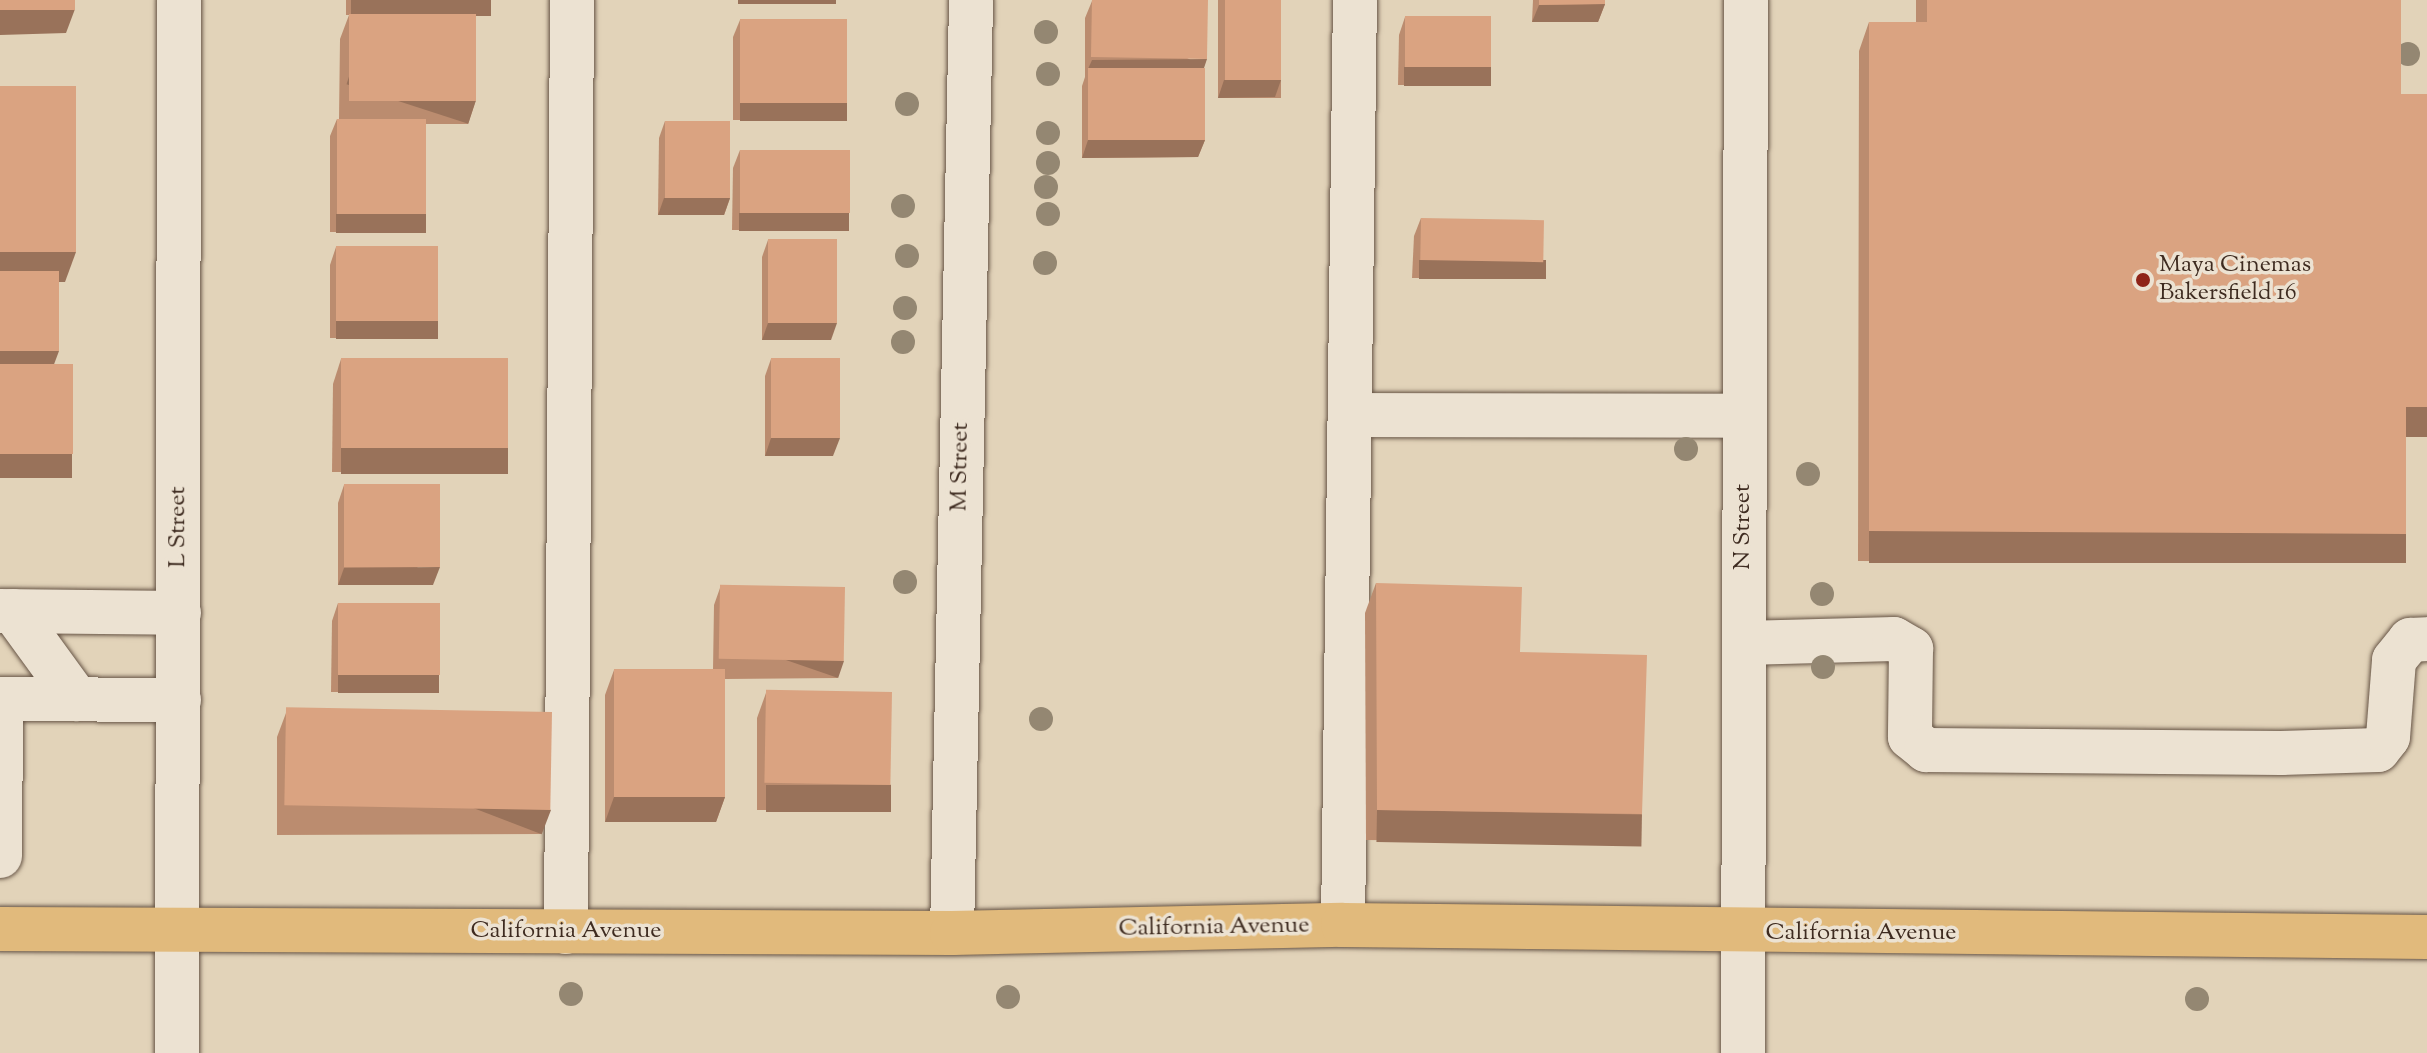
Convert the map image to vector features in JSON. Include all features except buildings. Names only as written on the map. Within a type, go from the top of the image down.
[{"type":"main road","name":"California Avenue","points":[[0,929],[952,933],[1343,925],[1744,933],[2427,937]]},
{"type":"street","name":"L Street","points":[[177,1053],[179,0]]},
{"type":"street","points":[[566,932],[572,0]]},
{"type":"street","name":"M Street","points":[[952,933],[971,0]]},
{"type":"street","points":[[1343,925],[1354,415],[1355,0]]},
{"type":"street","name":"N Street","points":[[1743,1053],[1746,0]]},
{"type":"street","points":[[1354,415],[1744,416]]},
{"type":"street","points":[[7,611],[179,613]]},
{"type":"street","points":[[7,611],[77,699]]},
{"type":"street","points":[[1744,643],[1894,639],[1911,649],[1910,737],[1926,750],[2281,753],[2378,750],[2388,737],[2394,660],[2410,640],[2427,639]]},
{"type":"street","points":[[0,856],[1,699],[179,700]]},
{"type":"place","name":"Maya Cinemas Bakersfield 16","points":[[2143,280]]}]
